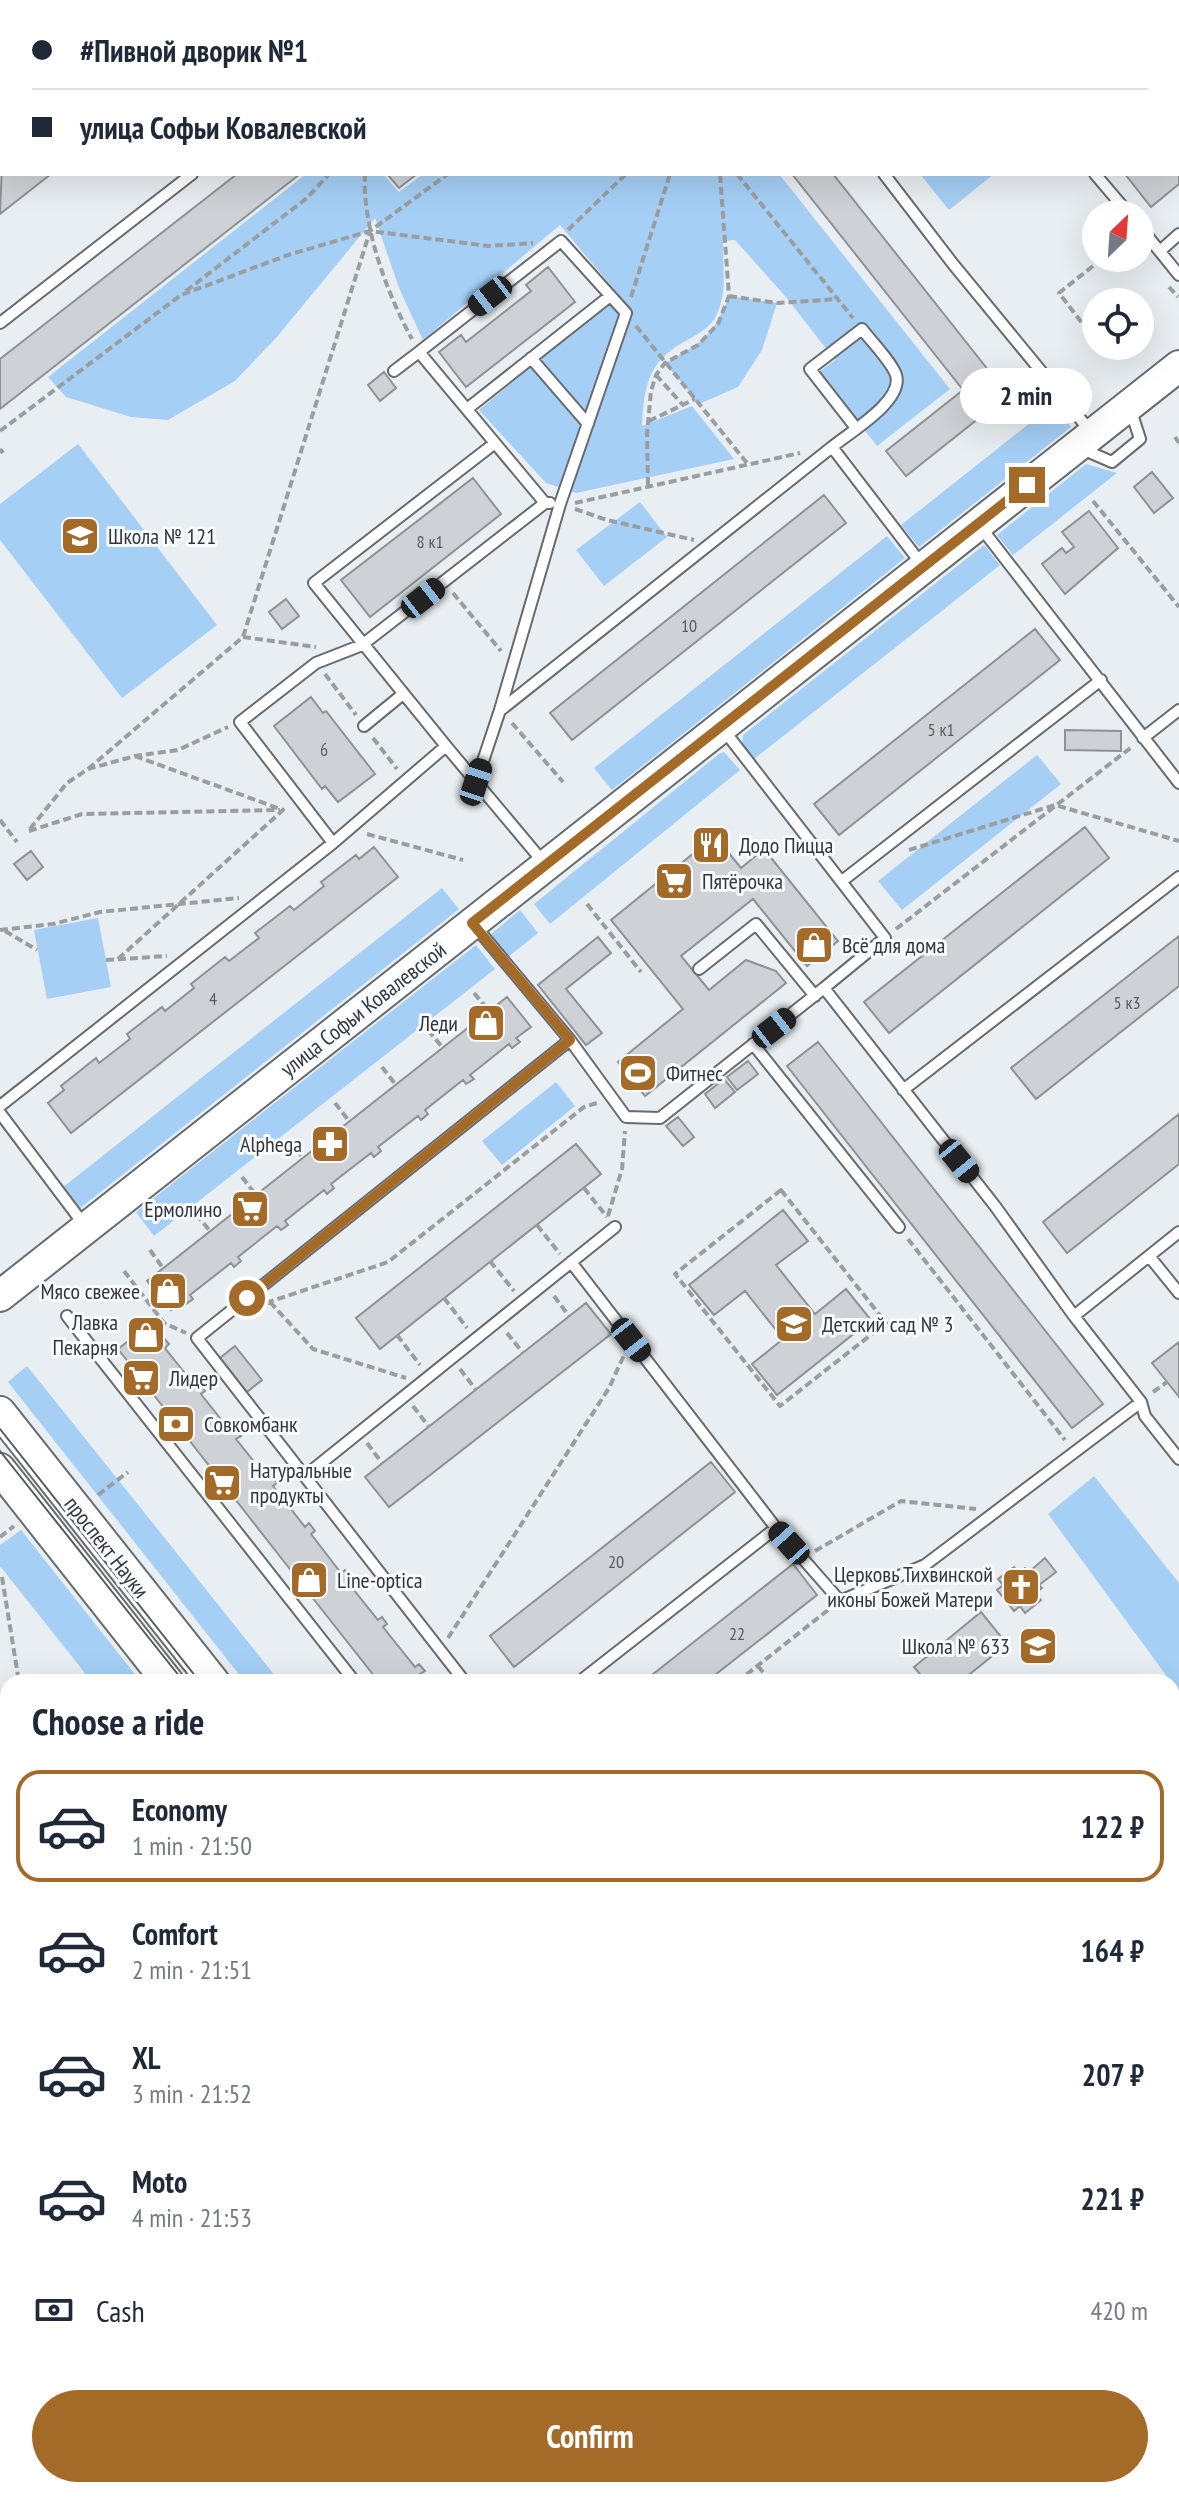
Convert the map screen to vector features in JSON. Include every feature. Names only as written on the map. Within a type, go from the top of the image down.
[{"type":"street","name":"улица Софьи Ковалевской","points":[[0,1296],[1179,366]]},
{"type":"street","name":"проспект Науки","points":[[0,1412],[208,1674]]},
{"type":"street","name":"проспект Науки","points":[[0,1469],[162,1674]]},
{"type":"lane","points":[[0,323],[189,176]]},
{"type":"lane","points":[[886,176],[1084,440]]},
{"type":"lane","points":[[1097,176],[1117,200]]},
{"type":"lane","points":[[1160,251],[1179,234]]},
{"type":"lane","points":[[394,371],[561,241],[626,313],[560,504],[476,782]]},
{"type":"lane","points":[[1154,244],[1179,275]]},
{"type":"lane","points":[[467,409],[610,296]]},
{"type":"lane","points":[[500,710],[708,543],[832,447],[856,428],[886,404],[896,390],[896,374],[862,329],[810,369],[856,428]]},
{"type":"lane","points":[[419,352],[545,503]]},
{"type":"lane","points":[[531,358],[588,424]]},
{"type":"lane","points":[[495,443],[314,583],[546,865]]},
{"type":"lane","points":[[832,447],[924,567]]},
{"type":"lane","points":[[333,843],[240,722],[316,663],[362,645],[545,503],[560,504]]},
{"type":"lane","points":[[978,524],[1179,783]]},
{"type":"lane","points":[[842,881],[1101,680]]},
{"type":"lane","points":[[364,726],[403,694]]},
{"type":"lane","points":[[1143,738],[1179,710]]},
{"type":"lane","points":[[472,923],[570,1040],[626,1117],[660,1118],[885,938],[721,727]]},
{"type":"lane","points":[[0,1106],[333,843],[446,746]]},
{"type":"lane","points":[[903,1090],[1179,877]]},
{"type":"lane","points":[[699,969],[756,924],[820,992],[995,1206],[1141,1402],[1145,1416],[1179,1459]]},
{"type":"lane","points":[[459,1674],[197,1338],[570,1040]]},
{"type":"lane","points":[[753,1044],[899,1227]]},
{"type":"lane","points":[[0,1113],[86,1228]]},
{"type":"lane","points":[[305,1476],[570,1263],[611,1222]]},
{"type":"lane","points":[[1074,1316],[1179,1232]]},
{"type":"lane","points":[[1149,1256],[1179,1293]]},
{"type":"lane","points":[[570,1263],[776,1528],[840,1601],[925,1565],[1141,1402]]},
{"type":"lane","points":[[67,1316],[349,1674]]},
{"type":"lane","points":[[589,1674],[776,1528]]},
{"type":"path","points":[[0,431],[307,198],[327,176]]},
{"type":"path","points":[[365,176],[370,231],[399,315],[419,352]]},
{"type":"path","points":[[181,295],[288,255],[370,231],[445,176]]},
{"type":"path","points":[[370,231],[488,246],[561,241],[571,225],[624,176]]},
{"type":"path","points":[[669,176],[626,313],[747,463]]},
{"type":"path","points":[[648,485],[651,391],[656,375],[665,363],[698,345],[718,324],[729,296],[720,176]]},
{"type":"path","points":[[739,176],[862,329]]},
{"type":"path","points":[[283,810],[82,814],[29,831],[67,783],[88,769],[243,637],[370,231]]},
{"type":"path","points":[[1082,323],[1059,293],[1085,272]]},
{"type":"path","points":[[729,296],[777,303],[838,299]]},
{"type":"path","points":[[656,375],[683,405]]},
{"type":"path","points":[[649,421],[695,399]]},
{"type":"path","points":[[1175,437],[1179,443]]},
{"type":"path","points":[[560,504],[607,497],[747,463],[832,447]]},
{"type":"path","points":[[1093,501],[1179,607]]},
{"type":"path","points":[[560,504],[607,520],[708,543]]},
{"type":"path","points":[[444,582],[513,665]]},
{"type":"path","points":[[243,637],[343,651]]},
{"type":"path","points":[[500,710],[563,782]]},
{"type":"path","points":[[88,769],[135,756],[178,750],[240,722]]},
{"type":"path","points":[[885,938],[1143,738]]},
{"type":"path","points":[[135,756],[283,810]]},
{"type":"path","points":[[118,959],[296,798]]},
{"type":"path","points":[[866,862],[1055,805],[1179,841]]},
{"type":"path","points":[[0,820],[17,842]]},
{"type":"path","points":[[349,829],[463,860]]},
{"type":"path","points":[[1,930],[53,924],[100,912],[268,895]]},
{"type":"path","points":[[587,904],[641,972]]},
{"type":"path","points":[[1,930],[37,950]]},
{"type":"path","points":[[106,960],[193,955]]},
{"type":"path","points":[[474,993],[489,1011]]},
{"type":"path","points":[[428,1030],[443,1048]]},
{"type":"path","points":[[382,1067],[396,1085]]},
{"type":"path","points":[[261,1305],[388,1262],[584,1107],[612,1098]]},
{"type":"path","points":[[335,1103],[349,1121]]},
{"type":"path","points":[[611,1222],[622,1169],[626,1117]]},
{"type":"path","points":[[289,1140],[303,1158]]},
{"type":"path","points":[[242,1177],[256,1195]]},
{"type":"path","points":[[584,1188],[611,1222]]},
{"type":"path","points":[[781,1190],[886,1323],[780,1406],[675,1274],[781,1190]]},
{"type":"path","points":[[196,1214],[210,1231]]},
{"type":"path","points":[[537,1225],[570,1263]]},
{"type":"path","points":[[899,1227],[1073,1451]]},
{"type":"path","points":[[150,1250],[163,1268]]},
{"type":"path","points":[[490,1261],[522,1302]]},
{"type":"path","points":[[124,1271],[164,1323],[197,1338]]},
{"type":"path","points":[[545,1283],[569,1316]]},
{"type":"path","points":[[444,1298],[476,1339]]},
{"type":"path","points":[[270,1302],[313,1349],[425,1380]]},
{"type":"path","points":[[498,1321],[523,1353]]},
{"type":"path","points":[[397,1335],[425,1380]]},
{"type":"path","points":[[440,1650],[609,1388],[631,1340]]},
{"type":"path","points":[[452,1358],[476,1390]]},
{"type":"path","points":[[405,1396],[429,1427]]},
{"type":"path","points":[[359,1433],[382,1463]]},
{"type":"path","points":[[803,1558],[901,1501],[994,1512]]},
{"type":"path","points":[[0,1537],[19,1522]]},
{"type":"path","points":[[2,1577],[18,1674]]},
{"type":"path","points":[[748,1674],[840,1601]]},
{"type":"path","points":[[758,1666],[764,1674]]},
{"type":"shaded area","points":[[303,176],[385,176],[399,192],[420,176],[781,176],[950,389],[877,446],[819,372],[835,360],[786,297],[735,240],[723,241],[723,287],[717,314],[705,329],[665,355],[657,364],[647,385],[642,426],[692,406],[734,459],[576,493],[546,483],[479,410],[618,294],[560,225],[423,340],[399,288],[375,218],[276,338],[235,381],[168,420],[131,417],[66,397],[48,377]]},
{"type":"shaded area","points":[[922,176],[992,176],[949,210]]},
{"type":"shaded area","points":[[729,296],[777,303],[762,350],[738,387],[699,404],[665,363],[705,337]]},
{"type":"shaded area","points":[[1054,404],[1071,427],[919,547],[901,525]]},
{"type":"shaded area","points":[[78,444],[217,625],[122,698],[0,540],[0,504]]},
{"type":"shaded area","points":[[1086,464],[1117,473],[1013,555],[997,535]]},
{"type":"shaded area","points":[[640,502],[667,537],[604,586],[576,550]]},
{"type":"shaded area","points":[[887,536],[905,558],[612,790],[594,768]]},
{"type":"shaded area","points":[[984,545],[1000,565],[754,759],[742,744],[743,735]]},
{"type":"shaded area","points":[[724,752],[740,770],[550,924],[534,904]]},
{"type":"shaded area","points":[[1037,755],[1061,784],[902,910],[878,881]]},
{"type":"shaded area","points":[[442,888],[459,909],[79,1209],[62,1188]]},
{"type":"shaded area","points":[[520,910],[538,933],[508,957],[490,935]]},
{"type":"shaded area","points":[[98,918],[111,987],[47,999],[34,930]]},
{"type":"shaded area","points":[[476,945],[495,969],[154,1236],[136,1212]]},
{"type":"shaded area","points":[[556,1082],[575,1106],[502,1165],[482,1141]]},
{"type":"shaded area","points":[[27,1366],[274,1674],[239,1674],[8,1382]]},
{"type":"shaded area","points":[[1094,1476],[1179,1583],[1179,1674],[1165,1674],[1048,1514]]},
{"type":"shaded area","points":[[21,1530],[135,1674],[86,1674],[0,1566],[0,1545]]},
{"type":"building","points":[[1,176],[48,176],[0,214]]},
{"type":"building","points":[[234,176],[297,176],[0,409],[0,359]]},
{"type":"building","points":[[389,176],[414,176],[399,188]]},
{"type":"building","points":[[794,176],[835,176],[1008,395],[906,476],[886,451],[963,390]]},
{"type":"building","points":[[1127,176],[1179,176],[1179,184],[1154,205],[1154,200],[1145,200]]},
{"type":"building","points":[[548,267],[575,302],[466,387],[439,352],[461,335],[466,342],[531,291],[526,285]]},
{"type":"building","points":[[384,372],[396,388],[380,401],[368,385]]},
{"type":"building","points":[[1152,472],[1173,498],[1154,513],[1134,487]]},
{"type":"building","points":[[473,478],[501,514],[370,617],[341,580]]},
{"type":"building","points":[[824,495],[846,523],[572,740],[550,713]]},
{"type":"building","points":[[1089,511],[1118,548],[1065,594],[1042,564],[1062,548],[1066,553],[1074,547],[1062,532]]},
{"type":"building","points":[[286,599],[299,616],[282,629],[269,612]]},
{"type":"building","points":[[1035,629],[1060,660],[839,835],[814,804]]},
{"type":"building","points":[[311,697],[323,713],[326,711],[375,774],[338,802],[325,786],[322,789],[274,726]]},
{"type":"building","points":[[1065,730],[1121,731],[1121,751],[1065,750]]},
{"type":"building","points":[[1085,827],[1109,858],[889,1033],[864,1002]]},
{"type":"building","points":[[715,836],[741,868],[764,849],[838,941],[807,966],[753,899],[681,956],[709,990],[746,960],[776,971],[786,983],[645,1096],[618,1062],[683,1009],[611,920]]},
{"type":"building","points":[[374,847],[398,877],[71,1133],[48,1103],[64,1090],[61,1086],[96,1058],[99,1063],[130,1039],[127,1034],[162,1007],[165,1011],[194,988],[191,984],[225,957],[229,961],[259,938],[255,933],[290,906],[294,910],[324,886],[321,882],[356,855],[359,859]]},
{"type":"building","points":[[31,851],[43,867],[27,880],[14,864]]},
{"type":"building","points":[[1179,936],[1179,986],[1036,1099],[1011,1068]]},
{"type":"building","points":[[598,937],[611,953],[566,989],[602,1033],[586,1045],[538,985]]},
{"type":"building","points":[[507,997],[531,1027],[516,1038],[520,1042],[512,1048],[509,1044],[470,1075],[474,1079],[466,1084],[463,1080],[425,1110],[428,1114],[421,1120],[418,1116],[378,1147],[381,1151],[374,1157],[371,1153],[331,1184],[334,1188],[327,1194],[324,1190],[285,1221],[288,1225],[281,1230],[277,1226],[238,1257],[241,1261],[234,1267],[231,1263],[190,1295],[193,1299],[186,1304],[183,1300],[171,1310],[147,1281]]},
{"type":"building","points":[[818,1042],[1103,1404],[1072,1428],[787,1066]]},
{"type":"building","points":[[748,1061],[758,1074],[737,1090],[727,1077]]},
{"type":"building","points":[[724,1079],[735,1092],[715,1108],[705,1094]]},
{"type":"building","points":[[1179,1114],[1179,1164],[1067,1253],[1043,1222]]},
{"type":"building","points":[[678,1117],[694,1137],[683,1146],[666,1126]]},
{"type":"building","points":[[576,1144],[601,1174],[380,1349],[356,1318]]},
{"type":"building","points":[[783,1210],[808,1241],[776,1265],[815,1314],[846,1289],[871,1320],[777,1395],[752,1364],[783,1339],[745,1291],[714,1315],[689,1285]]},
{"type":"building","points":[[586,1303],[611,1334],[389,1507],[365,1477]]},
{"type":"building","points":[[148,1326],[159,1341],[163,1337],[169,1344],[165,1348],[195,1386],[199,1383],[205,1391],[201,1394],[231,1432],[235,1429],[241,1436],[236,1439],[268,1479],[272,1476],[277,1483],[273,1486],[305,1527],[309,1523],[315,1531],[311,1534],[341,1573],[345,1570],[351,1577],[346,1580],[378,1620],[382,1617],[387,1624],[383,1627],[415,1667],[419,1664],[425,1671],[420,1674],[373,1674],[118,1349]]},
{"type":"building","points":[[1179,1342],[1179,1397],[1152,1363]]},
{"type":"building","points":[[235,1346],[262,1380],[247,1392],[220,1358]]},
{"type":"building","points":[[711,1462],[735,1492],[514,1667],[490,1636]]},
{"type":"building","name":"Церковь Тихвинской иконы Божей Матери","points":[[1045,1558],[1056,1572],[1039,1585],[1042,1588],[1035,1593],[1041,1600],[1025,1613],[1020,1606],[1014,1611],[997,1590],[1003,1585],[998,1579],[1014,1567],[1019,1573],[1025,1568],[1029,1572]]},
{"type":"building","points":[[793,1564],[817,1595],[716,1674],[653,1674]]},
{"type":"building","points":[[981,1612],[1007,1644],[970,1674],[920,1674],[914,1667]]},
{"type":"tram line","points":[[0,1429],[194,1674]]},
{"type":"tram line","points":[[0,1451],[178,1674]]},
{"type":"place","name":"Школа № 121","points":[[80,536]]},
{"type":"place","name":"Додо Пицца","points":[[711,845]]},
{"type":"place","name":"Пятёрочка","points":[[674,881]]},
{"type":"place","name":"Всё для дома","points":[[814,945]]},
{"type":"place","name":"Леди","points":[[486,1023]]},
{"type":"place","name":"Фитнес","points":[[638,1073]]},
{"type":"place","name":"Alphega","points":[[330,1144]]},
{"type":"place","name":"Ермолино","points":[[250,1209]]},
{"type":"place","name":"Мясо свежее","points":[[168,1291]]},
{"type":"place","name":"Детский сад № 3","points":[[794,1324]]},
{"type":"place","name":"Лавка Пекарня","points":[[146,1335]]},
{"type":"place","name":"Лидер","points":[[141,1378]]},
{"type":"place","name":"Совкомбанк","points":[[176,1424]]},
{"type":"place","name":"Натуральные продукты","points":[[222,1483]]},
{"type":"place","name":"Line-optica","points":[[309,1580]]},
{"type":"place","name":"Церковь Тихвинской иконы Божей Матери","points":[[1021,1587]]},
{"type":"place","name":"Школа № 633","points":[[1038,1646]]},
{"type":"route","points":[[247,1298],[570,1040],[472,923],[1027,485]]}]
